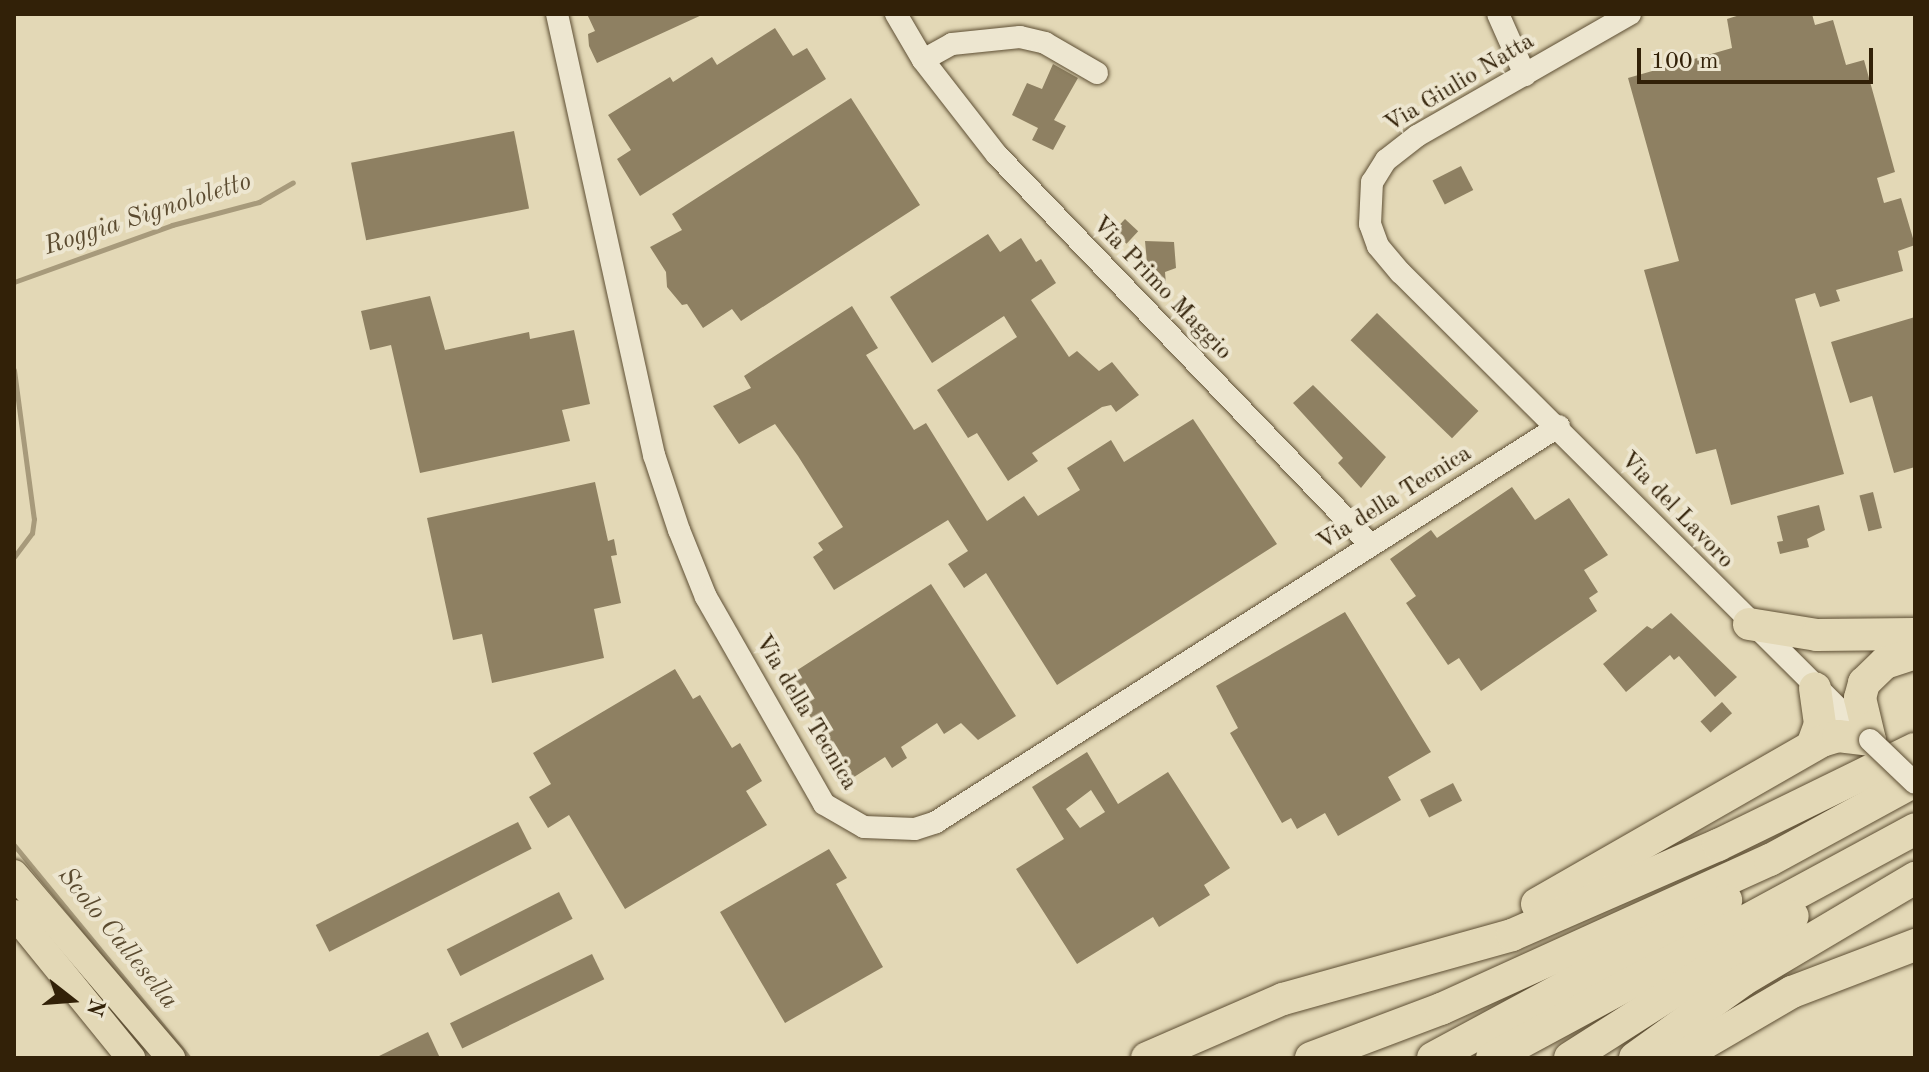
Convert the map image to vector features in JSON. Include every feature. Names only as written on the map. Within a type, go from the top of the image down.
[{"type":"highway","points":[[1749,624],[1817,635],[1915,634]]},
{"type":"highway","points":[[1384,971],[1546,900],[1812,746],[1838,736],[1870,740],[1860,698],[1864,683],[1885,663],[1915,653]]},
{"type":"highway","points":[[1812,746],[1820,724],[1815,688]]},
{"type":"highway","points":[[1147,1058],[1283,999],[1512,935],[1718,845],[1915,749]]},
{"type":"highway","points":[[1311,1058],[1441,1009],[1770,860],[1915,782]]},
{"type":"highway","points":[[1433,1058],[1915,796]]},
{"type":"highway","points":[[1492,1058],[1915,829]]},
{"type":"highway","points":[[1570,1058],[1915,844]]},
{"type":"highway","points":[[1635,1058],[1743,980],[1915,878]]},
{"type":"highway","points":[[1679,1058],[1792,992],[1915,945]]},
{"type":"main road","points":[[14,874],[171,1058]]},
{"type":"main road","points":[[14,914],[131,1058]]},
{"type":"street","name":"Via della Tecnica","points":[[557,14],[647,425],[679,530],[706,597],[824,804],[840,816],[887,831],[936,822],[1559,426]]},
{"type":"street","name":"Via Primo Maggio","points":[[896,14],[923,60],[997,155],[1371,545]]},
{"type":"street","points":[[1498,14],[1525,75]]},
{"type":"street","name":"Via Giulio Natta","points":[[1401,273],[1378,246],[1370,224],[1372,182],[1386,160],[1417,136],[1630,14]]},
{"type":"street","points":[[923,60],[952,44],[1020,37],[1045,43],[1097,73]]},
{"type":"street","name":"Via del Lavoro","points":[[1401,273],[1559,426],[1749,624],[1915,782]]},
{"type":"building","points":[[587,14],[704,14],[597,63],[589,46],[588,34],[595,31]]},
{"type":"building","points":[[1743,14],[1812,14],[1815,25],[1833,20],[1846,65],[1864,60],[1895,172],[1877,178],[1884,203],[1901,198],[1915,245],[1898,251],[1903,271],[1836,290],[1840,301],[1820,307],[1815,293],[1795,299],[1844,474],[1731,505],[1716,449],[1696,454],[1644,270],[1679,261],[1628,78],[1732,48],[1727,19]]},
{"type":"building","points":[[775,28],[793,56],[807,48],[826,79],[640,196],[617,159],[631,150],[608,115],[670,77],[673,82],[712,57],[717,65]]},
{"type":"building","points":[[1053,64],[1078,78],[1054,120],[1066,126],[1053,150],[1032,140],[1038,128],[1012,115],[1027,83],[1042,89]]},
{"type":"building","points":[[851,98],[920,205],[741,321],[732,309],[703,328],[687,304],[682,305],[667,287],[666,272],[650,247],[682,230],[672,214]]},
{"type":"building","points":[[514,131],[529,209],[366,240],[351,163]]},
{"type":"building","points":[[1461,166],[1473,190],[1445,205],[1432,181]]},
{"type":"building","points":[[1125,219],[1138,231],[1127,244],[1113,231]]},
{"type":"building","points":[[988,234],[1000,252],[1021,238],[1036,262],[1041,259],[1056,283],[1031,300],[1069,357],[1077,351],[1099,371],[1112,362],[1139,395],[1116,412],[1111,405],[1102,407],[1032,453],[1038,461],[1008,481],[977,433],[968,438],[937,390],[1017,337],[1004,316],[932,363],[890,297]]},
{"type":"building","points":[[1145,241],[1174,242],[1176,268],[1165,272],[1166,284],[1149,285]]},
{"type":"building","points":[[430,296],[445,350],[529,332],[530,339],[574,330],[590,404],[562,410],[570,441],[420,473],[391,345],[370,350],[361,311]]},
{"type":"building","points":[[852,306],[878,348],[866,355],[914,430],[926,423],[987,521],[1024,496],[1038,516],[1080,490],[1067,468],[1111,440],[1124,462],[1193,419],[1277,544],[1057,685],[986,573],[964,588],[948,564],[968,551],[948,520],[834,590],[813,557],[823,550],[818,543],[843,527],[798,456],[775,424],[739,444],[713,406],[751,388],[744,376]]},
{"type":"building","points":[[1377,313],[1478,411],[1452,438],[1351,340]]},
{"type":"building","points":[[1915,317],[1915,467],[1894,473],[1872,396],[1850,403],[1831,342]]},
{"type":"building","points":[[1313,385],[1386,457],[1361,488],[1338,463],[1343,458],[1293,403]]},
{"type":"building","points":[[595,482],[608,541],[614,539],[617,555],[611,556],[621,603],[594,609],[604,658],[492,683],[482,634],[453,640],[427,518]]},
{"type":"building","points":[[1512,487],[1535,520],[1569,498],[1608,555],[1584,570],[1598,592],[1589,598],[1597,611],[1481,691],[1459,658],[1448,665],[1406,603],[1416,596],[1390,559],[1431,530],[1437,538]]},
{"type":"building","points":[[1873,492],[1882,528],[1868,531],[1859,495]]},
{"type":"building","points":[[1819,505],[1825,530],[1807,539],[1809,547],[1780,554],[1777,542],[1783,541],[1777,516]]},
{"type":"building","points":[[931,584],[1016,716],[978,740],[961,723],[944,734],[937,723],[901,747],[907,758],[892,768],[885,757],[851,779],[785,678]]},
{"type":"building","points":[[1345,612],[1431,752],[1388,777],[1401,800],[1338,836],[1325,813],[1297,829],[1291,818],[1282,823],[1230,733],[1238,728],[1216,686]]},
{"type":"building","points":[[1671,613],[1737,677],[1715,697],[1679,656],[1674,660],[1670,655],[1626,692],[1603,664],[1647,626],[1652,629]]},
{"type":"building","points":[[675,669],[693,699],[700,695],[732,748],[740,743],[762,781],[746,791],[767,825],[625,909],[569,815],[548,828],[529,797],[551,784],[533,753]]},
{"type":"building","points":[[1722,702],[1732,713],[1710,733],[1700,721]]},
{"type":"building","points":[[1087,752],[1118,804],[1168,772],[1230,868],[1204,885],[1210,895],[1159,927],[1153,917],[1077,964],[1016,869],[1064,839],[1032,787]],"holes":[[[1091,790],[1105,812],[1080,828],[1066,809]]]},
{"type":"building","points":[[1453,783],[1462,801],[1429,818],[1420,800]]},
{"type":"building","points":[[518,822],[532,849],[329,952],[316,925]]},
{"type":"building","points":[[829,849],[847,878],[836,884],[883,967],[785,1023],[720,912]]},
{"type":"building","points":[[559,892],[573,919],[460,976],[447,949]]},
{"type":"building","points":[[592,954],[604,979],[462,1048],[450,1023]]},
{"type":"building","points":[[428,1032],[440,1058],[375,1058]]},
{"type":"waterway","name":"Roggia Signololetto","points":[[14,282],[172,225],[259,202],[293,182]]},
{"type":"waterway","name":"Roggia Signololetto","points":[[14,370],[34,519],[32,533],[14,557]]},
{"type":"waterway","name":"Scolo Callesella","points":[[14,845],[189,1058]]}]
